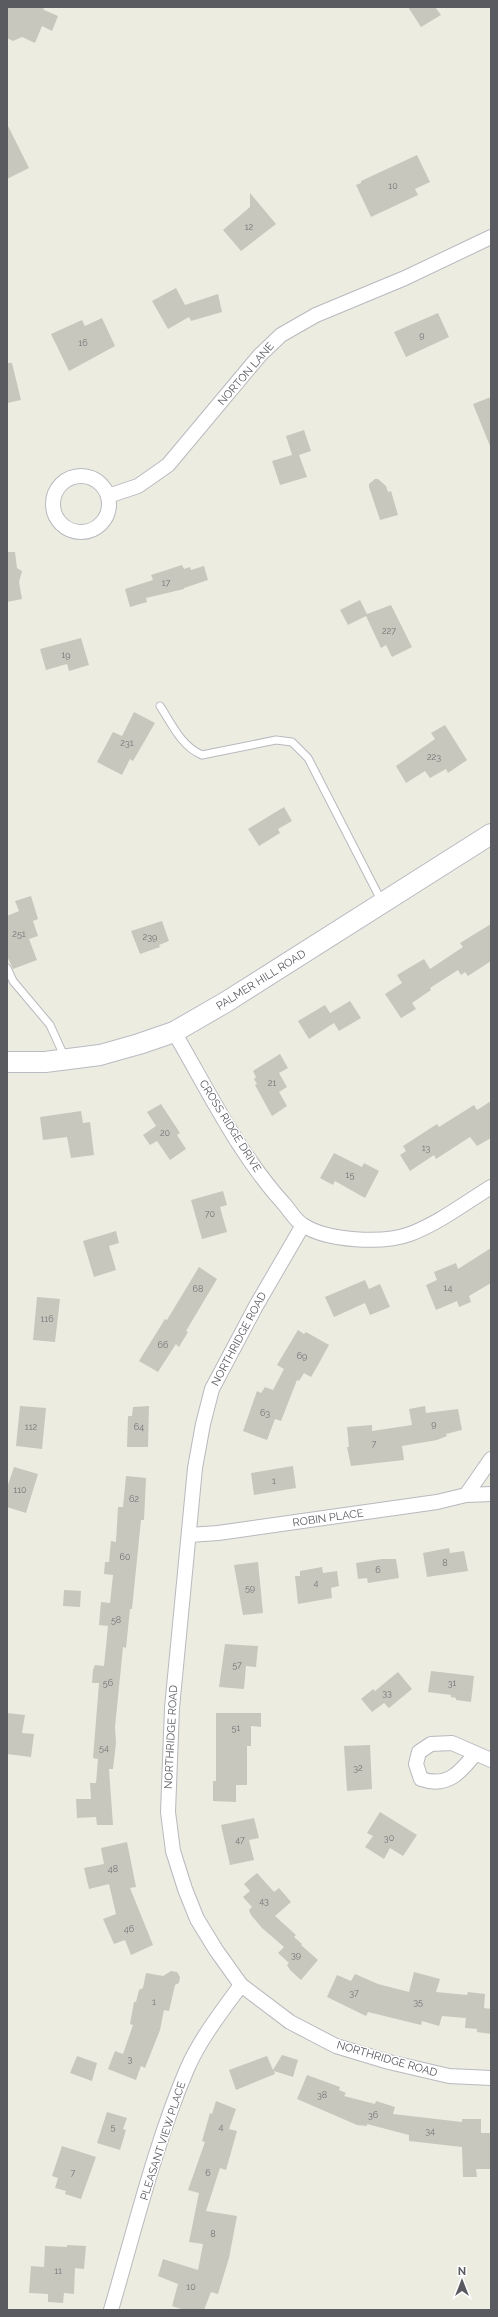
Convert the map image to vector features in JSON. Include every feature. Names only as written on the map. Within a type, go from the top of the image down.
[{"type":"main road","name":"PALMER HILL ROAD","points":[[7,1062],[65,1060],[100,1055],[133,1046],[174,1032],[226,1002],[491,834]]},
{"type":"street","name":"NORTON LANE","points":[[108,496],[138,486],[168,465],[260,355],[281,335],[316,315],[405,278],[491,237]]},
{"type":"street","points":[[84,476],[93,479],[100,484],[108,496],[109,506],[107,516],[101,524],[93,530],[73,532],[60,523],[55,514],[53,504],[55,494],[64,482],[74,477],[84,476]]},
{"type":"street","name":"CROSS RIDGE DRIVE","points":[[174,1032],[249,1161],[276,1195],[303,1225],[327,1234],[356,1239],[383,1239],[409,1235],[437,1221],[491,1187]]},
{"type":"street","name":"NORTHRIDGE ROAD","points":[[303,1225],[256,1306],[212,1389],[203,1424],[195,1468],[172,1708],[168,1812],[173,1851],[185,1889],[197,1919],[241,1985],[290,2022],[336,2046],[389,2062],[449,2076],[491,2078]]},
{"type":"street","points":[[466,1495],[491,1459]]},
{"type":"street","name":"ROBIN PLACE","points":[[189,1535],[218,1534],[421,1505],[466,1495],[491,1494]]},
{"type":"street","points":[[475,1754],[491,1760]]},
{"type":"street","name":"PLEASANT VIEW PLACE","points":[[111,2310],[160,2145],[187,2068],[211,2026],[241,1985]]},
{"type":"lane","points":[[160,706],[184,742],[191,750],[202,755],[276,740],[292,742],[308,758],[382,903]]},
{"type":"lane","points":[[7,968],[13,981],[50,1025],[65,1060]]},
{"type":"building","points":[[7,7],[43,7],[44,10],[58,16],[52,31],[42,26],[35,43],[22,37],[13,41],[7,38]]},
{"type":"building","points":[[408,7],[435,7],[441,15],[421,27]]},
{"type":"building","points":[[7,124],[29,168],[7,179]]},
{"type":"building","points":[[417,155],[430,182],[415,189],[418,195],[371,217],[356,185],[361,183],[361,181]]},
{"type":"building","points":[[250,193],[276,224],[241,251],[223,230],[250,207]]},
{"type":"building","points":[[176,288],[185,305],[218,294],[222,312],[191,321],[189,317],[168,329],[152,301]]},
{"type":"building","points":[[438,313],[449,337],[406,357],[394,332]]},
{"type":"building","points":[[102,318],[115,346],[69,371],[51,334],[82,320],[85,326]]},
{"type":"building","points":[[7,363],[12,363],[21,400],[7,403]]},
{"type":"building","points":[[491,397],[491,446],[490,446],[473,404]]},
{"type":"building","points":[[304,430],[311,451],[299,455],[307,477],[280,485],[272,461],[292,455],[286,436]]},
{"type":"building","points":[[375,479],[378,479],[386,486],[388,492],[391,491],[398,515],[380,520],[369,487],[369,484]]},
{"type":"building","points":[[7,552],[15,552],[17,568],[22,571],[19,582],[22,599],[7,602]]},
{"type":"building","points":[[182,565],[184,569],[190,567],[191,570],[204,566],[208,580],[184,589],[146,598],[147,602],[130,607],[125,589],[153,580],[151,575]]},
{"type":"building","points":[[360,600],[367,614],[391,605],[412,647],[392,657],[386,645],[381,648],[366,616],[348,625],[340,610]]},
{"type":"building","points":[[81,638],[89,665],[69,671],[67,664],[46,670],[40,649]]},
{"type":"building","points":[[134,712],[155,723],[133,761],[130,759],[122,775],[97,762],[113,732],[122,736]]},
{"type":"building","points":[[445,725],[467,760],[448,773],[446,769],[430,778],[425,771],[406,783],[396,766],[435,739],[431,733]]},
{"type":"building","points":[[284,807],[292,821],[278,829],[280,833],[259,846],[248,829]]},
{"type":"building","points":[[31,896],[38,919],[33,921],[38,936],[29,939],[37,960],[13,969],[7,956],[7,916],[19,911],[15,901]]},
{"type":"building","points":[[162,921],[169,941],[159,945],[160,947],[140,954],[131,931]]},
{"type":"building","points":[[491,924],[491,961],[468,976],[465,972],[461,975],[458,970],[430,988],[431,990],[412,1003],[416,1009],[401,1018],[385,994],[402,983],[397,975],[424,959],[430,969],[463,947],[460,943]]},
{"type":"building","points":[[350,1001],[361,1018],[339,1031],[334,1023],[309,1039],[298,1021],[325,1005],[330,1013]]},
{"type":"building","points":[[280,1054],[288,1068],[279,1073],[287,1087],[279,1092],[287,1106],[272,1116],[255,1085],[257,1084],[254,1079],[256,1077],[253,1071]]},
{"type":"building","points":[[491,1101],[491,1138],[477,1146],[470,1137],[436,1159],[434,1155],[410,1171],[400,1155],[406,1151],[403,1146],[437,1124],[439,1127],[474,1105],[477,1110]]},
{"type":"building","points":[[161,1104],[180,1133],[177,1135],[186,1149],[170,1160],[157,1141],[150,1145],[143,1135],[156,1126],[147,1112]]},
{"type":"building","points":[[81,1111],[83,1123],[90,1122],[94,1155],[71,1158],[67,1137],[43,1140],[40,1117]]},
{"type":"building","points":[[334,1153],[362,1167],[364,1163],[379,1171],[365,1198],[335,1181],[333,1185],[320,1178]]},
{"type":"building","points":[[223,1191],[227,1205],[220,1207],[227,1232],[202,1239],[191,1200]]},
{"type":"building","points":[[116,1231],[119,1243],[109,1246],[116,1270],[94,1277],[83,1241]]},
{"type":"building","points":[[491,1248],[491,1283],[469,1296],[471,1302],[459,1307],[457,1301],[436,1310],[426,1285],[437,1280],[434,1272],[456,1263],[458,1269]]},
{"type":"building","points":[[199,1267],[217,1279],[186,1331],[188,1332],[179,1347],[176,1344],[158,1372],[139,1361],[165,1319],[167,1320]]},
{"type":"building","points":[[365,1280],[369,1289],[380,1284],[390,1307],[370,1315],[365,1303],[334,1317],[325,1297]]},
{"type":"building","points":[[37,1297],[60,1299],[55,1342],[33,1340]]},
{"type":"building","points":[[298,1330],[304,1334],[306,1332],[329,1345],[311,1377],[304,1373],[299,1381],[297,1380],[281,1421],[275,1419],[267,1440],[243,1431],[257,1391],[261,1393],[265,1387],[273,1390],[284,1369],[277,1365]]},
{"type":"building","points":[[20,1406],[46,1408],[42,1449],[16,1446]]},
{"type":"building","points":[[149,1406],[148,1447],[127,1447],[128,1416],[132,1416],[133,1407]]},
{"type":"building","points":[[425,1406],[426,1413],[458,1409],[462,1430],[446,1434],[447,1436],[437,1440],[402,1446],[404,1460],[351,1466],[347,1447],[349,1447],[347,1427],[372,1425],[372,1431],[412,1425],[409,1409]]},
{"type":"building","points":[[293,1466],[296,1488],[254,1495],[251,1473]]},
{"type":"building","points":[[14,1467],[38,1474],[26,1513],[7,1507],[7,1488]]},
{"type":"building","points":[[126,1476],[146,1478],[144,1520],[141,1520],[132,1609],[130,1609],[126,1648],[123,1647],[115,1727],[116,1743],[113,1769],[109,1769],[113,1825],[97,1825],[96,1817],[77,1818],[76,1799],[91,1799],[90,1783],[96,1783],[98,1759],[93,1758],[99,1683],[92,1683],[93,1670],[95,1665],[104,1666],[108,1626],[99,1625],[101,1602],[110,1603],[113,1575],[104,1574],[105,1562],[109,1562],[111,1541],[116,1542],[118,1507],[123,1507]]},
{"type":"building","points":[[449,1548],[450,1553],[464,1551],[468,1571],[427,1577],[423,1553]]},
{"type":"building","points":[[382,1559],[396,1559],[399,1578],[368,1583],[367,1578],[358,1579],[356,1563]]},
{"type":"building","points":[[258,1562],[263,1613],[243,1615],[234,1565]]},
{"type":"building","points":[[322,1567],[323,1573],[337,1571],[339,1586],[331,1588],[332,1598],[298,1604],[295,1576],[300,1576],[300,1571]]},
{"type":"building","points":[[64,1590],[81,1591],[80,1607],[63,1606]]},
{"type":"building","points":[[225,1644],[258,1646],[256,1667],[246,1666],[244,1689],[219,1687]]},
{"type":"building","points":[[431,1671],[474,1676],[471,1702],[456,1700],[456,1698],[451,1697],[451,1695],[428,1692]]},
{"type":"building","points":[[398,1672],[412,1689],[389,1708],[384,1703],[372,1712],[361,1699],[373,1689],[375,1691]]},
{"type":"building","points":[[7,1713],[25,1715],[22,1733],[34,1734],[31,1757],[7,1754]]},
{"type":"building","points":[[216,1713],[261,1713],[261,1727],[251,1726],[251,1746],[247,1746],[247,1785],[236,1785],[236,1802],[213,1801],[213,1781],[216,1781]]},
{"type":"building","points":[[370,1745],[372,1789],[347,1791],[344,1746]]},
{"type":"building","points":[[380,1812],[417,1835],[403,1856],[390,1848],[384,1859],[365,1847],[373,1836],[367,1833]]},
{"type":"building","points":[[254,1818],[259,1838],[249,1840],[254,1860],[230,1865],[221,1825]]},
{"type":"building","points":[[127,1842],[136,1887],[130,1888],[153,1945],[131,1955],[125,1940],[114,1944],[103,1919],[116,1914],[109,1884],[89,1889],[84,1868],[104,1864],[101,1848]]},
{"type":"building","points":[[257,1873],[274,1892],[279,1888],[291,1902],[275,1916],[296,1935],[294,1937],[302,1944],[301,1945],[318,1960],[301,1980],[290,1970],[287,1965],[289,1963],[278,1953],[284,1947],[262,1928],[251,1915],[249,1910],[252,1907],[243,1897],[250,1891],[244,1884]]},
{"type":"building","points":[[171,1971],[177,1972],[180,1977],[179,1983],[175,1985],[169,2011],[164,2010],[160,2030],[145,2068],[141,2066],[136,2080],[108,2069],[115,2051],[123,2054],[133,2025],[130,2024],[134,2002],[136,2002],[139,1990],[143,1988],[146,1973],[163,1976]]},
{"type":"building","points":[[414,1972],[440,1979],[436,1992],[467,1995],[468,1992],[485,1994],[484,2008],[491,2009],[491,2034],[477,2032],[477,2029],[465,2028],[466,2018],[442,2016],[439,2026],[422,2021],[421,2025],[368,2012],[366,2016],[327,1997],[337,1975],[351,1981],[355,1974],[378,1984],[409,1992]]},
{"type":"building","points":[[282,2055],[298,2060],[293,2077],[274,2071],[275,2074],[236,2090],[229,2070],[267,2056],[273,2070]]},
{"type":"building","points":[[77,2056],[97,2063],[92,2081],[70,2073]]},
{"type":"building","points":[[307,2075],[340,2087],[339,2090],[346,2093],[344,2096],[375,2104],[376,2101],[395,2107],[393,2114],[462,2122],[462,2119],[481,2119],[481,2133],[491,2133],[491,2169],[476,2169],[477,2177],[463,2177],[462,2147],[409,2141],[409,2135],[367,2124],[367,2126],[357,2125],[297,2099]]},
{"type":"building","points":[[216,2101],[236,2109],[229,2129],[237,2131],[226,2170],[220,2168],[206,2211],[237,2216],[229,2258],[218,2294],[211,2292],[204,2310],[184,2310],[172,2306],[178,2284],[158,2276],[163,2259],[198,2270],[203,2244],[189,2242],[199,2193],[188,2190],[205,2142],[202,2141],[210,2113],[212,2114]]},
{"type":"building","points":[[107,2112],[127,2118],[123,2129],[126,2130],[120,2150],[97,2143]]},
{"type":"building","points":[[62,2146],[96,2157],[81,2199],[65,2194],[66,2191],[55,2188],[58,2178],[52,2176]]},
{"type":"building","points":[[67,2245],[86,2246],[84,2269],[75,2268],[74,2294],[64,2293],[63,2303],[48,2302],[48,2294],[29,2293],[31,2266],[44,2267],[45,2246],[67,2247]]}]
